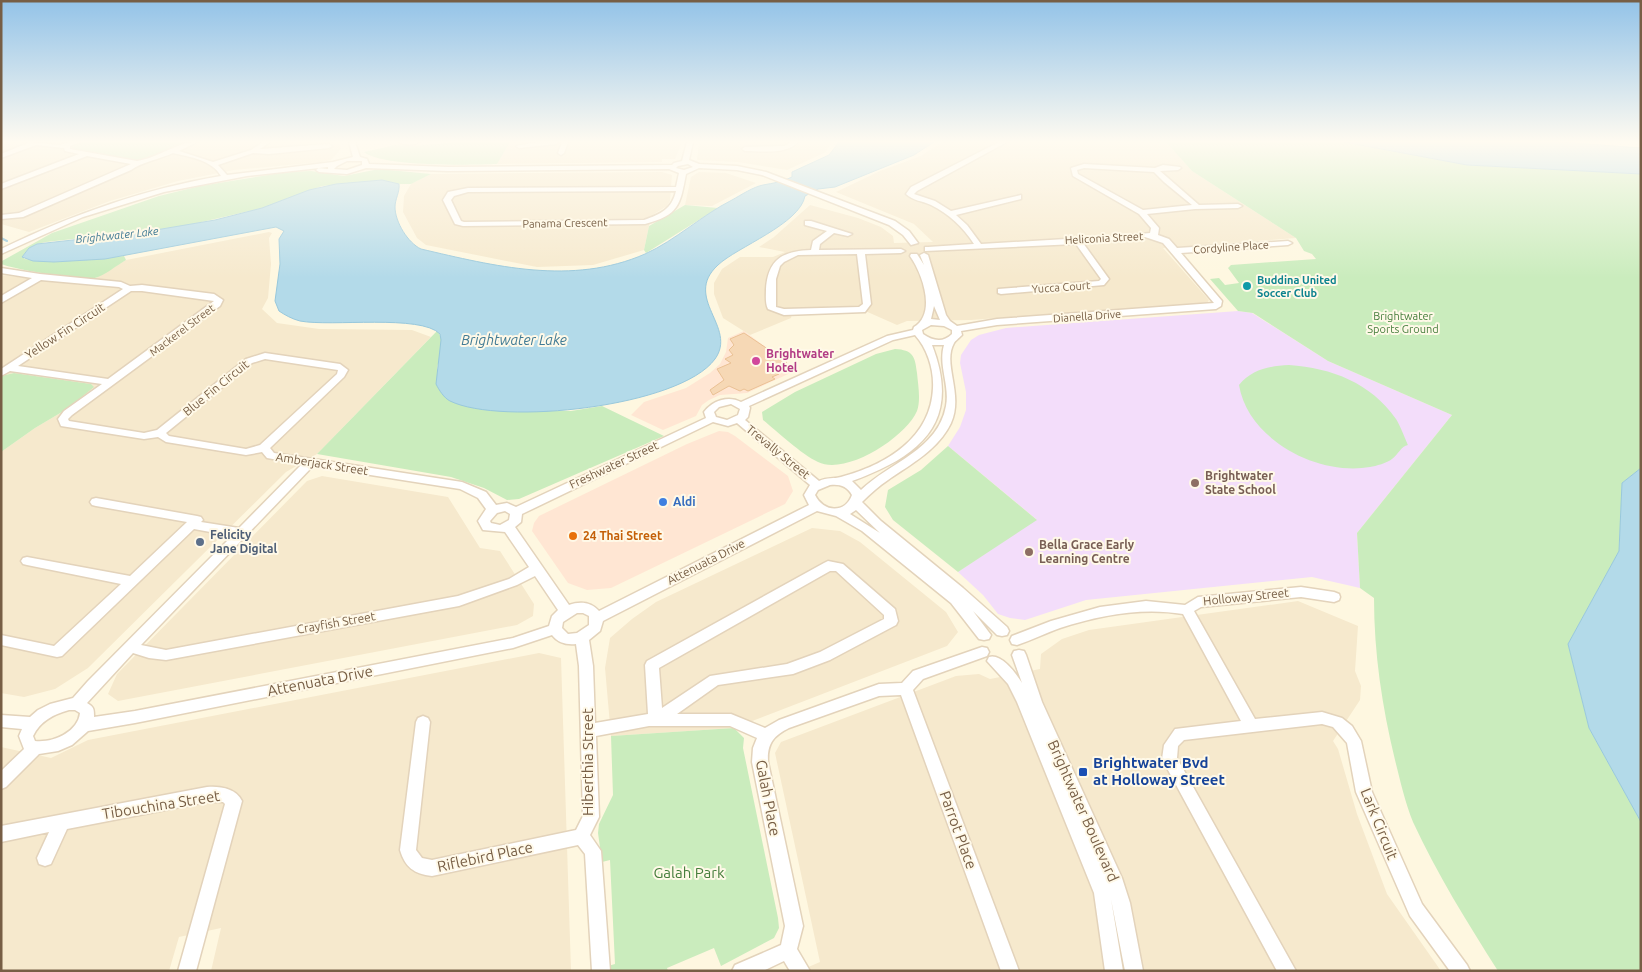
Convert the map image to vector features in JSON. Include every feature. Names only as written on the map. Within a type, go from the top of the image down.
[{"type":"street","points":[[1,217],[20,215],[86,187]]},
{"type":"street","points":[[1,252],[69,221],[145,194],[176,187]]},
{"type":"street","points":[[803,187],[892,223],[906,233],[914,243]]},
{"type":"street","points":[[920,187],[911,192],[912,196],[932,203],[950,214],[968,228],[978,246]]},
{"type":"street","points":[[1097,187],[1142,212],[1155,228],[1154,236]]},
{"type":"street","points":[[1175,187],[1195,201],[1194,207]]},
{"type":"street","name":"Panama Crescent","points":[[679,189],[674,206],[653,220],[645,222],[470,225],[458,222],[447,200],[451,194],[460,191],[679,189]]},
{"type":"street","points":[[950,214],[1020,196]]},
{"type":"street","points":[[1142,212],[1194,207],[1238,206]]},
{"type":"street","points":[[808,223],[848,234]]},
{"type":"street","points":[[815,253],[816,244],[833,230]]},
{"type":"street","name":"Heliconia Street","points":[[914,256],[926,252],[978,246],[1078,242],[1154,236],[1166,241],[1218,301],[1218,304]]},
{"type":"street","name":"Yucca Court","points":[[1000,291],[1101,283],[1104,279],[1103,276],[1078,242]]},
{"type":"street","points":[[901,251],[904,245],[914,243],[925,246],[941,315],[946,323],[956,329],[957,335],[950,341],[938,343],[926,341]]},
{"type":"street","name":"Cordyline Place","points":[[1174,251],[1288,243]]},
{"type":"street","points":[[860,253],[867,304],[862,310],[784,312],[772,309],[770,305],[772,270],[785,256],[815,253],[901,251],[914,256],[923,269],[929,298],[929,315],[925,323],[917,329],[917,332]]},
{"type":"street","name":"Mackerel Street","points":[[1,270],[40,277],[121,285],[129,289],[142,288],[205,296],[219,300],[217,304],[110,382],[63,419]]},
{"type":"street","points":[[1,300],[40,277]]},
{"type":"street","name":"Yellow Fin Circuit","points":[[5,370],[129,289]]},
{"type":"street","name":"Dianella Drive","points":[[956,329],[997,322],[1194,308],[1218,304]]},
{"type":"street","points":[[925,323],[946,323]]},
{"type":"street","points":[[917,332],[926,341],[933,355],[938,399],[934,417],[928,428],[921,438],[892,459],[841,481],[828,481],[817,485],[813,488],[810,498],[816,507],[830,512],[846,510],[880,478],[925,450],[944,426],[952,400],[946,363],[950,341]]},
{"type":"street","points":[[742,405],[745,414],[739,420],[722,423],[712,419],[709,412],[715,404],[726,401],[742,405],[890,338],[917,332]]},
{"type":"street","name":"Blue Fin Circuit","points":[[160,433],[249,361],[257,358],[265,356],[340,367],[343,370],[341,375],[264,448]]},
{"type":"street","points":[[5,370],[110,382]]},
{"type":"street","name":"Amberjack Street","points":[[63,419],[65,424],[144,436],[160,433],[166,439],[246,452],[264,448],[271,456],[462,486],[482,495],[489,502],[493,510]]},
{"type":"street","name":"Freshwater Street","points":[[516,512],[712,419]]},
{"type":"street","name":"Trevally Street","points":[[739,420],[817,485]]},
{"type":"street","points":[[77,704],[130,647],[311,462]]},
{"type":"street","points":[[841,481],[852,486],[858,495],[857,501]]},
{"type":"street","points":[[588,731],[656,720],[731,720],[766,735],[784,724],[879,690],[905,689],[918,676],[988,657],[1006,663],[1018,648],[959,591],[877,524],[857,501]]},
{"type":"street","points":[[1,640],[58,652],[197,520],[96,502]]},
{"type":"street","points":[[507,507],[516,512],[515,522],[508,527],[496,530],[487,527],[484,521],[493,510],[507,507]]},
{"type":"street","name":"Attenuata Drive","points":[[597,618],[816,507]]},
{"type":"street","points":[[838,512],[866,528],[956,600],[984,635]]},
{"type":"street","points":[[192,524],[242,533]]},
{"type":"street","points":[[508,527],[566,611]]},
{"type":"street","points":[[27,561],[132,582]]},
{"type":"street","points":[[828,566],[839,567],[890,613],[890,620],[826,656],[788,670],[714,680],[656,720],[652,664],[828,566]]},
{"type":"street","name":"Crayfish Street","points":[[130,647],[149,653],[166,654],[449,602],[513,582],[537,570]]},
{"type":"street","name":"Holloway Street","points":[[1018,648],[1089,613],[1168,605],[1187,610],[1198,602],[1278,593],[1301,592],[1334,597]]},
{"type":"street","points":[[586,608],[595,614],[597,618],[595,627],[582,638],[565,638],[555,629],[557,619],[566,611],[586,608]]},
{"type":"street","points":[[1187,610],[1252,726]]},
{"type":"street","name":"Attenuata Drive","points":[[83,725],[135,717],[513,643],[555,629]]},
{"type":"street","points":[[988,657],[979,643],[984,635],[989,632],[1002,631]]},
{"type":"street","name":"Hiberthia Street","points":[[581,837],[591,818],[586,666],[582,638]]},
{"type":"street","name":"Brightwater Boulevard","points":[[1018,648],[1035,702],[1114,878],[1121,902],[1134,971]]},
{"type":"street","name":"Brightwater Boulevard","points":[[988,657],[1013,680],[1024,702],[1086,852],[1102,893],[1114,971]]},
{"type":"street","name":"Parrot Place","points":[[905,689],[1010,971]]},
{"type":"street","points":[[69,704],[77,704],[87,710],[87,715],[83,725],[64,742],[44,748],[30,746],[26,736],[32,723],[49,710],[69,704]]},
{"type":"street","name":"Lark Circuit","points":[[1287,971],[1170,760],[1169,749],[1172,741],[1180,734],[1322,718],[1337,722],[1354,741],[1364,792],[1416,910],[1461,971]]},
{"type":"street","points":[[1,721],[32,723]]},
{"type":"street","name":"Riflebird Place","points":[[423,722],[408,850],[411,861],[420,868],[432,868],[581,837]]},
{"type":"street","name":"Galah Place","points":[[766,735],[761,743],[760,760],[794,926],[788,951]]},
{"type":"street","points":[[1,782],[36,748]]},
{"type":"street","name":"Tibouchina Street","points":[[1,834],[217,793],[227,795],[234,801],[187,971]]},
{"type":"street","points":[[46,858],[62,822]]},
{"type":"street","points":[[581,837],[593,852],[602,971]]},
{"type":"street","points":[[740,971],[788,951],[801,971]]},
{"type":"shaded area","points":[[1,187],[156,187],[110,201],[29,232],[1,224]]},
{"type":"shaded area","points":[[409,187],[671,187],[670,201],[667,206],[651,216],[644,250],[593,265],[537,267],[426,245],[417,238],[403,212],[404,196]]},
{"type":"shaded area","points":[[689,187],[748,187],[712,206],[685,205]]},
{"type":"shaded area","points":[[846,187],[1217,187],[1296,238],[1163,248],[1209,300],[1207,303],[971,320],[907,321],[897,325],[854,306],[793,308],[791,318],[750,335],[723,318],[714,294],[714,283],[722,269],[740,257],[773,257],[785,252],[759,247],[774,237],[810,205],[858,218],[881,227],[893,236],[894,243],[933,242],[914,224],[836,192]]},
{"type":"shaded area","points":[[269,232],[272,233],[269,238],[271,264],[268,298],[262,309],[277,323],[319,329],[412,330],[431,337],[317,454],[286,472],[88,668],[55,689],[24,697],[1,693],[1,452],[35,428],[67,409],[91,384],[14,373],[1,376],[1,275],[84,285],[126,260]]},
{"type":"shaded area","name":"Brightwater State School","points":[[1238,311],[1252,313],[1328,361],[1452,415],[1357,533],[1360,588],[1312,577],[1086,600],[1025,620],[998,614],[983,595],[958,572],[1036,519],[948,446],[960,427],[966,410],[966,392],[960,363],[961,355],[971,340],[979,335],[1006,328]]},
{"type":"shaded area","points":[[744,331],[797,370],[747,393],[720,395],[702,405],[696,416],[663,430],[631,415],[644,402],[686,388],[710,373],[720,364],[726,352],[728,338]]},
{"type":"shaded area","points":[[719,431],[728,432],[735,436],[788,476],[793,491],[785,504],[611,588],[587,590],[568,583],[532,531],[534,523],[539,516],[687,444]]},
{"type":"shaded area","points":[[322,476],[448,497],[480,548],[500,551],[534,604],[533,616],[517,625],[118,701],[108,694],[117,674],[307,481]]},
{"type":"shaded area","points":[[812,528],[840,531],[860,542],[946,612],[958,632],[947,646],[734,728],[611,736],[605,668],[610,638],[656,602]]},
{"type":"shaded area","points":[[1298,601],[1358,626],[1355,671],[1361,686],[1360,700],[1333,741],[1338,749],[1357,814],[1387,894],[1441,971],[799,971],[820,962],[775,753],[781,742],[956,676],[979,674],[990,679],[1040,669],[1041,654],[1062,639],[1089,630]]},
{"type":"shaded area","points":[[539,653],[561,658],[571,971],[211,971],[221,928],[179,937],[169,971],[1,971],[1,747],[51,758],[88,740]]},
{"type":"green space","points":[[194,187],[318,187],[262,208],[180,227],[46,242],[37,244],[25,253],[24,259],[54,262],[124,256],[126,260],[95,278],[75,278],[48,274],[1,264],[2,261],[52,233],[159,196]]},
{"type":"green space","name":"Brightwater Sports Ground","points":[[1217,187],[1641,187],[1641,468],[1622,483],[1619,551],[1568,644],[1589,728],[1641,822],[1641,971],[1498,971],[1453,898],[1413,822],[1401,783],[1386,720],[1375,639],[1374,598],[1360,588],[1357,533],[1452,415],[1328,361],[1253,313],[1238,311],[1210,279],[1219,278],[1225,285],[1239,283],[1228,268],[1231,265],[1316,259],[1312,254],[1304,251],[1296,238]]},
{"type":"green space","points":[[685,205],[718,208],[646,253],[644,250],[649,226]]},
{"type":"green space","points":[[437,331],[440,335],[441,344],[437,369],[476,409],[571,411],[602,406],[664,436],[519,499],[507,500],[484,488],[451,477],[317,454]]},
{"type":"green space","points":[[895,349],[906,351],[914,358],[919,397],[918,407],[911,421],[901,432],[874,452],[844,464],[830,465],[818,462],[797,448],[763,420],[762,412],[795,392],[876,354]]},
{"type":"green space","points":[[1289,365],[1335,374],[1362,387],[1386,406],[1396,419],[1408,445],[1403,447],[1392,459],[1384,463],[1370,467],[1350,468],[1329,466],[1308,460],[1288,450],[1256,422],[1245,405],[1239,385],[1250,375],[1262,369]]},
{"type":"green space","points":[[14,373],[91,384],[94,387],[67,409],[35,428],[1,452],[1,376]]},
{"type":"green space","points":[[948,446],[1037,520],[958,572],[893,520],[885,507],[888,490],[921,470]]},
{"type":"green space","name":"Galah Park","points":[[734,728],[744,738],[743,748],[778,918],[779,928],[774,938],[721,966],[714,948],[667,968],[668,971],[609,971],[608,966],[615,964],[610,860],[602,862],[598,833],[599,824],[613,795],[611,736]]},
{"type":"water","name":"Brightwater Lake","points":[[321,187],[399,187],[395,207],[397,219],[411,242],[421,249],[533,270],[589,269],[617,264],[645,254],[756,187],[832,187],[818,189],[805,196],[801,206],[792,216],[767,234],[727,258],[708,277],[707,301],[720,335],[720,347],[715,359],[696,376],[666,389],[629,400],[547,411],[508,412],[475,408],[450,401],[436,384],[441,340],[440,334],[430,328],[414,324],[396,323],[300,321],[279,311],[275,301],[280,264],[279,239],[284,231],[276,227],[105,259],[54,262],[33,261],[22,257],[29,248],[37,244],[144,232],[215,220],[262,208]]},
{"type":"water","points":[[1641,468],[1641,822],[1589,728],[1568,644],[1619,551],[1622,483]]},
{"type":"building","name":"Brightwater Hotel","points":[[744,333],[787,362],[773,370],[779,374],[772,377],[775,379],[748,391],[744,389],[740,391],[729,386],[713,395],[710,390],[724,380],[717,369],[731,363],[725,359],[733,355],[729,350],[734,345],[730,339]]},
{"type":"waterway","points":[[1,238],[7,241]]},
{"type":"place","name":"Buddina United Soccer Club","points":[[1247,286]]},
{"type":"place","name":"Brightwater Hotel","points":[[756,361]]},
{"type":"place","name":"Brightwater State School","points":[[1195,483]]},
{"type":"place","name":"Aldi","points":[[663,502]]},
{"type":"place","name":"24 Thai Street","points":[[573,536]]},
{"type":"place","name":"Felicity Jane Digital","points":[[200,542]]},
{"type":"place","name":"Bella Grace Early Learning Centre","points":[[1029,552]]},
{"type":"place","name":"Brightwater Bvd at Holloway Street","points":[[1083,772]]}]
